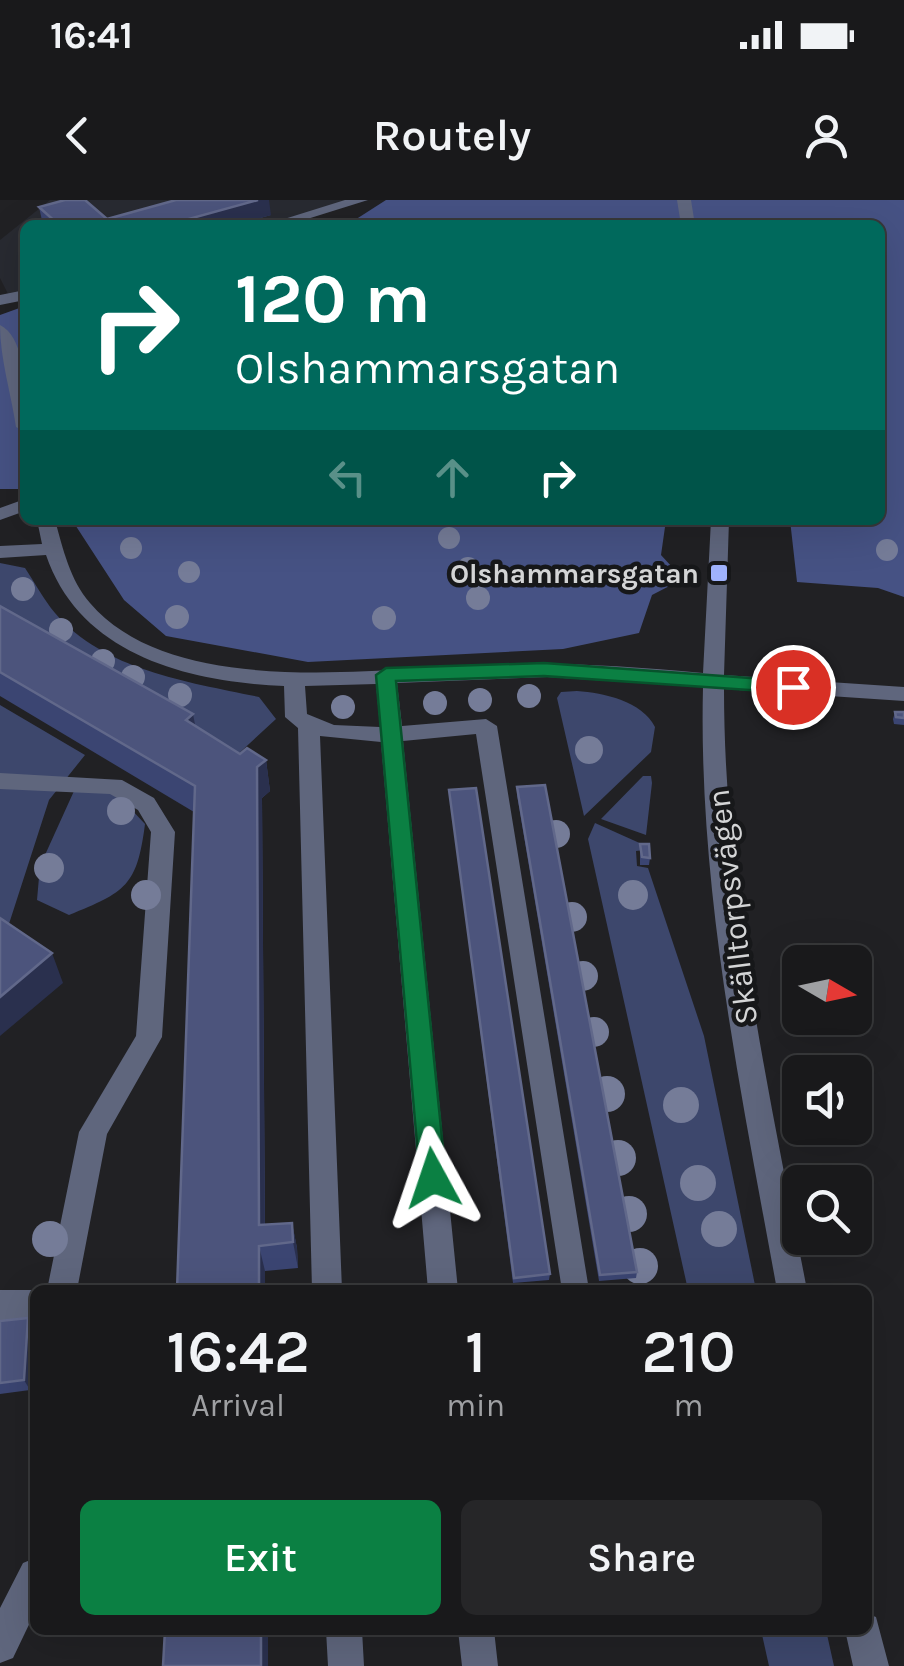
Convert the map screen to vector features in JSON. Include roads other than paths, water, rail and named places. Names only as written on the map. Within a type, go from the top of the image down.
[{"type":"street","points":[[290,220],[361,200]]},
{"type":"street","points":[[0,330],[16,370],[20,395]]},
{"type":"street","points":[[47,525],[67,590],[94,620],[125,641],[221,673],[294,678],[544,670],[904,694]]},
{"type":"street","name":"Skälltorpsvägen","points":[[720,525],[714,750],[728,909],[791,1285]]},
{"type":"street","points":[[0,552],[53,549]]},
{"type":"street","points":[[386,675],[443,1285]]},
{"type":"street","points":[[294,678],[296,717],[309,729],[335,734],[486,726],[576,1285]]},
{"type":"street","points":[[309,729],[327,1285]]},
{"type":"street","points":[[0,781],[114,786],[146,804],[163,832],[148,1037],[93,1132],[63,1285]]},
{"type":"street","points":[[0,1304],[30,1306]]},
{"type":"street","points":[[0,1646],[30,1586]]},
{"type":"street","points":[[344,1635],[346,1666]]},
{"type":"street","points":[[477,1635],[480,1666]]},
{"type":"street","points":[[863,1635],[870,1666]]},
{"type":"place","name":"Olshammarsgatan","points":[[719,573]]}]
